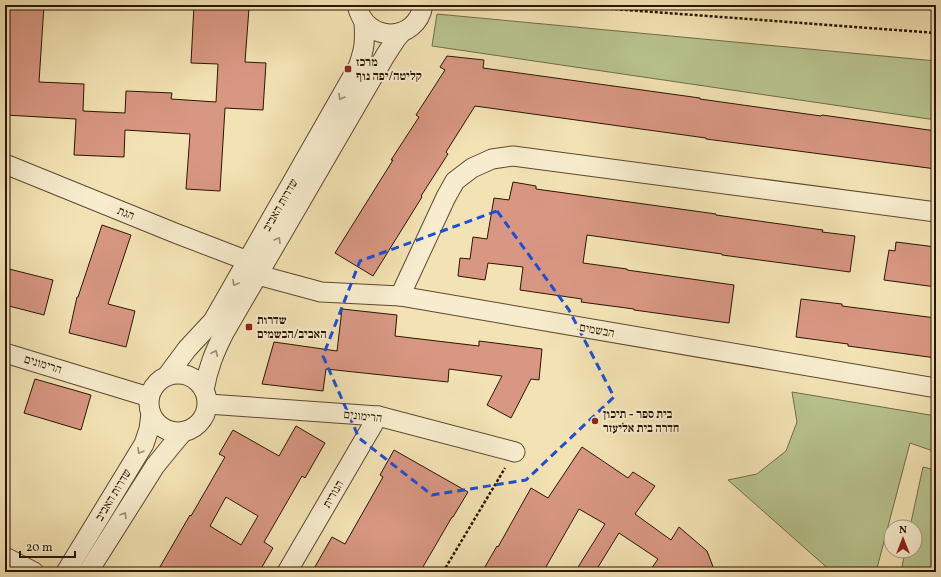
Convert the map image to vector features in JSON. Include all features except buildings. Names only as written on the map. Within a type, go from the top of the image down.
[{"type":"street","name":"שדרות האביב","points":[[167,376],[187,349],[213,321],[253,268],[396,39],[402,32],[412,26],[419,17],[423,5]]},
{"type":"street","name":"שדרות האביב","points":[[206,397],[207,375],[212,358],[253,268],[363,55],[365,43],[360,13]]},
{"type":"street","points":[[360,13],[371,28],[380,33],[391,34],[402,32]]},
{"type":"street","points":[[400,296],[446,197],[456,181],[472,168],[492,159],[512,156],[936,212]]},
{"type":"street","name":"הגת","points":[[5,164],[174,233],[253,268]]},
{"type":"street","name":"הבשמים","points":[[253,268],[321,292],[400,296],[936,388]]},
{"type":"street","name":"הרימונים","points":[[5,353],[150,406]]},
{"type":"street","points":[[177,374],[186,375],[195,379],[202,386],[206,397],[206,414],[200,423],[192,429],[183,432],[173,432],[163,429],[156,422],[150,406],[152,388],[158,381],[167,376],[177,374]]},
{"type":"street","name":"הרימונים","points":[[206,397],[378,416],[515,452]]},
{"type":"street","name":"שדרות האביב","points":[[66,572],[144,444],[149,428],[150,406]]},
{"type":"street","name":"הנורית","points":[[287,572],[378,416]]},
{"type":"street","name":"שדרות האביב","points":[[95,568],[155,466],[183,432]]},
{"type":"street","points":[[5,557],[34,572]]},
{"type":"path","points":[[560,5],[936,32]]},
{"type":"path","points":[[443,572],[515,452]]},
{"type":"highlighted area","points":[[497,211],[569,310],[614,397],[526,480],[432,495],[359,438],[323,356],[360,261]]},
{"type":"green space","points":[[437,14],[936,61],[936,120],[432,46]]},
{"type":"green space","points":[[792,392],[936,416],[936,452],[910,443],[890,519],[883,519],[883,545],[876,572],[832,572],[728,480],[757,474],[786,451],[797,422]]},
{"type":"green space","points":[[923,467],[936,470],[936,572],[901,572],[903,559],[923,559],[923,519],[912,519]]},
{"type":"place","name":"מרכז קליטה/יפה נוף","points":[[348,69]]},
{"type":"place","name":"שדרות האביב/הבשמים","points":[[249,327]]},
{"type":"place","name":"בית ספר - תיכון חדרה בית אליעזר","points":[[595,421]]}]
